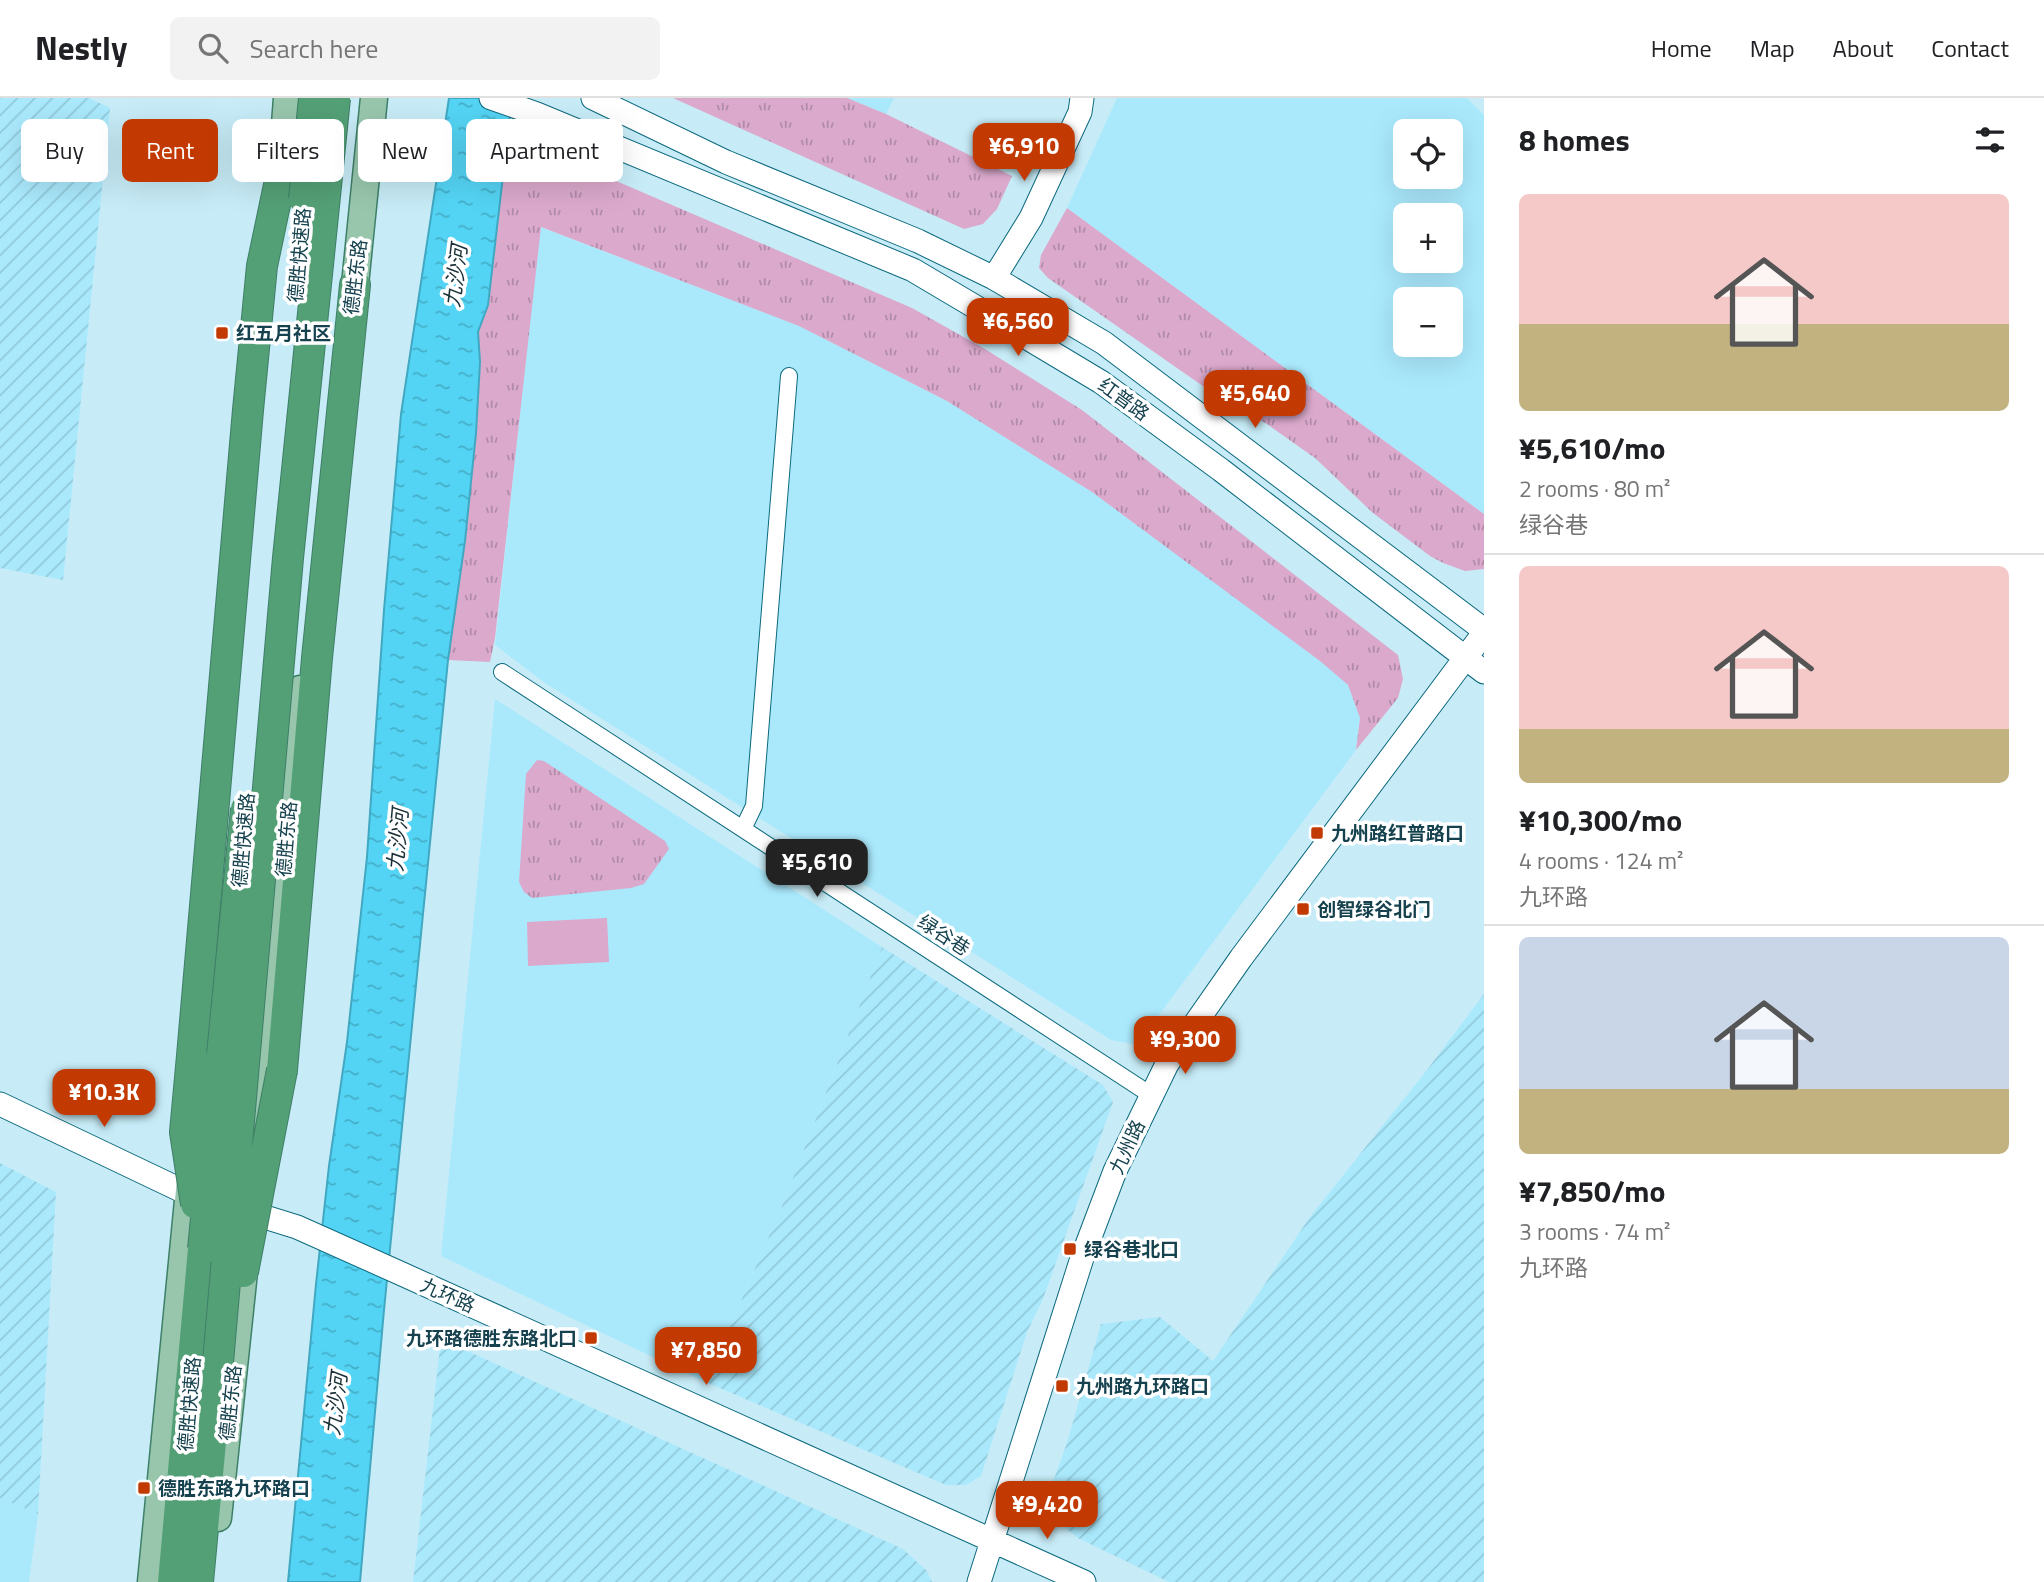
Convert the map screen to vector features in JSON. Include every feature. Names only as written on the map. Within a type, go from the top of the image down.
[{"type":"highway","name":"德胜快速路","points":[[173,1582],[314,98]]},
{"type":"highway","name":"德胜快速路","points":[[198,1582],[288,558],[335,98]]},
{"type":"highway","points":[[203,1250],[185,1132],[262,266],[280,182]]},
{"type":"highway","points":[[212,1430],[282,1070],[317,658],[355,285]]},
{"type":"main road","points":[[286,119],[288,98]]},
{"type":"main road","name":"德胜东路","points":[[212,1582],[251,1212],[302,667],[355,285],[374,98]]},
{"type":"main road","points":[[151,1582],[281,182]]},
{"type":"street","name":"红普路","points":[[491,98],[537,114],[913,270],[1101,382],[1222,470],[1484,672]]},
{"type":"street","name":"红普路","points":[[593,98],[726,162],[884,226],[994,278],[1104,343],[1484,632]]},
{"type":"street","points":[[994,278],[1031,218],[1080,112],[1082,98]]},
{"type":"street","points":[[743,829],[754,806],[789,376]]},
{"type":"street","name":"九州路","points":[[979,1582],[1082,1258],[1115,1171],[1167,1064],[1241,958],[1484,632]]},
{"type":"street","name":"绿谷巷","points":[[502,671],[1151,1096]]},
{"type":"street","name":"九环路","points":[[0,1104],[189,1194],[297,1227],[1084,1582]]},
{"type":"shaded area","points":[[0,98],[89,98],[110,108],[108,128],[108,119],[21,119],[21,182],[103,182],[63,580],[0,568]]},
{"type":"shaded area","points":[[847,98],[894,98],[886,114]]},
{"type":"shaded area","points":[[1117,98],[1467,98],[1484,115],[1484,514],[1067,208]]},
{"type":"shaded area","points":[[540,227],[799,326],[947,401],[1092,492],[1321,661],[1348,685],[1360,718],[1356,750],[1156,1019],[1133,1044],[1111,1040],[545,683],[495,645]]},
{"type":"shaded area","points":[[495,699],[882,947],[785,1199],[732,1322],[701,1380],[441,1256]]},
{"type":"shaded area","points":[[882,947],[1103,1085],[1113,1102],[1043,1299],[1027,1332],[981,1476],[966,1485],[946,1485],[701,1380],[732,1322],[785,1199]]},
{"type":"shaded area","points":[[1484,994],[1484,1582],[1169,1582],[1078,1538],[1057,1521],[1046,1501],[1067,1443],[1101,1324],[1160,1317],[1213,1361],[1310,1217]]},
{"type":"shaded area","points":[[0,1163],[56,1192],[38,1514],[0,1498]]},
{"type":"shaded area","points":[[441,1339],[903,1549],[927,1571],[932,1582],[413,1582]]},
{"type":"shaded area","points":[[0,1498],[38,1514],[29,1582],[0,1582]]},
{"type":"green space","points":[[673,98],[847,98],[886,114],[1012,176],[997,209],[983,224],[964,229]]},
{"type":"green space","points":[[502,182],[619,182],[912,308],[985,349],[1082,410],[1398,655],[1403,679],[1398,698],[1356,750],[1360,718],[1348,685],[1320,661],[1092,492],[947,401],[799,326],[541,227],[495,638],[490,662],[448,660],[465,541],[476,433],[480,362],[478,332],[488,305]]},
{"type":"green space","points":[[1067,208],[1484,514],[1484,569],[1465,571],[1430,556],[1373,513],[1315,458],[1267,424],[1220,398],[1048,278],[1039,268],[1041,255]]},
{"type":"green space","points":[[537,760],[544,761],[665,841],[669,849],[644,884],[631,888],[532,898],[524,892],[519,882],[526,774]]},
{"type":"green space","points":[[607,918],[609,962],[528,966],[527,922]]},
{"type":"water","name":"九沙河","points":[[449,98],[512,98],[510,119],[466,119],[466,182],[502,182],[488,305],[478,332],[480,362],[476,433],[465,541],[448,660],[360,1582],[288,1582],[316,1284],[367,857],[401,414],[436,182],[452,182],[452,119],[446,119]]},
{"type":"place","name":"红五月社区","points":[[222,333]]},
{"type":"place","name":"九州路红普路口","points":[[1317,833]]},
{"type":"place","name":"创智绿谷北门","points":[[1303,909]]},
{"type":"place","name":"绿谷巷北口","points":[[1070,1249]]},
{"type":"place","name":"九环路德胜东路北口","points":[[591,1338]]},
{"type":"place","name":"九州路九环路口","points":[[1062,1386]]},
{"type":"place","name":"德胜东路九环路口","points":[[144,1488]]}]
